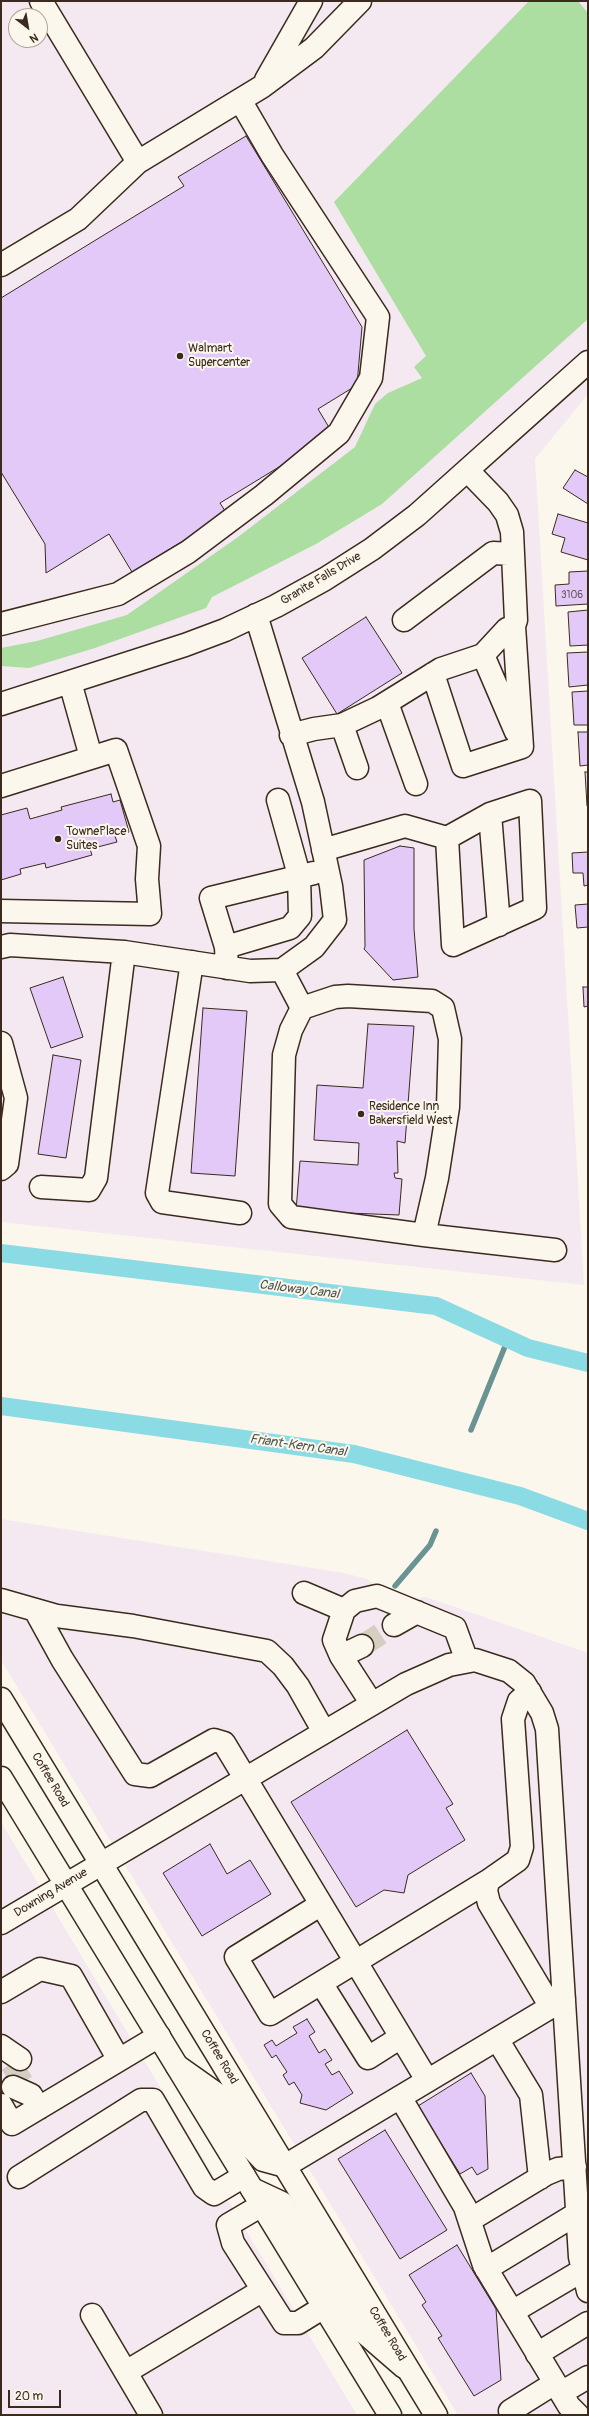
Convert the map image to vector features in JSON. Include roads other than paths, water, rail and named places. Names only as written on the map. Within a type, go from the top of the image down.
[{"type":"main road","points":[[41,1],[138,162]]},
{"type":"main road","points":[[263,86],[311,1]]},
{"type":"main road","points":[[1,265],[78,219],[138,162],[263,86],[314,48],[360,1]]},
{"type":"main road","points":[[1,624],[118,594],[188,552],[264,495],[339,433],[371,378],[378,317],[272,155],[240,100]]},
{"type":"main road","name":"Granite Falls Drive","points":[[1,704],[185,645],[256,615],[325,579],[372,549],[417,515],[468,471],[588,362]]},
{"type":"main road","points":[[468,471],[498,502],[507,515],[512,532],[516,620],[514,626],[522,747]]},
{"type":"main road","points":[[404,620],[493,553],[513,554]]},
{"type":"main road","points":[[256,615],[291,735],[313,802],[328,871],[335,920],[314,947],[282,970],[250,971],[226,958],[211,898],[299,875],[328,871]]},
{"type":"main road","points":[[291,735],[314,729],[342,725],[387,703],[441,669],[483,656],[507,629],[514,626]]},
{"type":"main road","points":[[483,656],[522,747]]},
{"type":"main road","points":[[433,674],[463,766],[522,747]]},
{"type":"main road","points":[[70,682],[91,757]]},
{"type":"main road","points":[[387,703],[416,784]]},
{"type":"main road","points":[[342,725],[357,768]]},
{"type":"main road","points":[[1,786],[116,750],[149,846],[147,879],[150,914],[2,911],[6,946],[124,952],[192,962],[226,958],[290,928],[300,916],[299,875],[278,800]]},
{"type":"main road","points":[[323,850],[405,826],[447,838],[490,814],[530,801],[535,908],[453,945],[447,838]]},
{"type":"main road","points":[[490,814],[499,924]]},
{"type":"main road","points":[[41,1187],[88,1190],[96,1178],[124,952]]},
{"type":"main road","points":[[192,962],[157,1193],[162,1202],[240,1213]]},
{"type":"main road","points":[[282,970],[302,1008]]},
{"type":"main road","points":[[424,1235],[437,1178],[448,1107],[450,1040],[443,1008],[432,1001],[348,996],[335,997],[302,1008],[291,1030],[284,1055],[280,1204],[291,1217],[424,1235],[555,1250]]},
{"type":"main road","points":[[1,1043],[16,1098],[7,1164],[1,1169]]},
{"type":"main road","points":[[304,1593],[344,1610]]},
{"type":"main road","points":[[372,1704],[342,1656],[334,1640],[344,1610],[356,1601],[378,1596],[455,1628],[467,1661],[475,1660],[509,1671],[524,1683],[542,1713],[547,1729],[558,2003],[575,2167],[580,2257],[588,2291]]},
{"type":"main road","points":[[1,1600],[57,1616],[133,1626],[267,1651],[282,1666],[298,1686],[324,1732]]},
{"type":"main road","points":[[35,1610],[62,1659],[135,1774],[150,1776],[214,1740],[220,1740],[224,1743],[244,1779],[427,2080]]},
{"type":"main road","points":[[394,1625],[417,1612]]},
{"type":"main road","points":[[342,1656],[362,1646]]},
{"type":"main road","name":"Downing Avenue","points":[[1,1923],[406,1684],[449,1665],[467,1661]]},
{"type":"main road","points":[[320,1905],[236,1957],[270,2014],[488,1881],[518,1860],[522,1847],[513,1719],[519,1701],[530,1692]]},
{"type":"main road","name":"Coffee Road","points":[[4,1706],[436,2415]]},
{"type":"main road","points":[[1,1778],[390,2415]]},
{"type":"main road","points":[[488,1881],[486,1891],[489,1903],[558,2003]]},
{"type":"main road","points":[[1,1992],[40,1969],[71,1976],[119,2060]]},
{"type":"main road","points":[[321,1983],[368,2058],[401,2038]]},
{"type":"main road","points":[[177,2066],[218,2095],[248,2144],[263,2160],[285,2166],[558,2003]]},
{"type":"main road","points":[[1,2105],[12,2124],[27,2090],[119,2060],[159,2036]]},
{"type":"main road","points":[[497,2039],[531,2095],[540,2178]]},
{"type":"main road","points":[[400,2097],[466,2207],[475,2243],[486,2269],[569,2406],[578,2415]]},
{"type":"main road","points":[[19,2177],[142,2100],[152,2100],[204,2187],[214,2194],[252,2190],[282,2203],[359,2328],[410,2372]]},
{"type":"main road","points":[[470,2220],[540,2178],[558,2169],[575,2167]]},
{"type":"main road","points":[[252,2190],[228,2225],[233,2243],[284,2323],[298,2323],[324,2307]]},
{"type":"main road","points":[[486,2269],[578,2213]]},
{"type":"main road","points":[[512,2312],[583,2270]]},
{"type":"main road","points":[[126,2372],[263,2290]]},
{"type":"main road","points":[[92,2315],[151,2415]]},
{"type":"main road","points":[[537,2354],[588,2323]]},
{"type":"main road","points":[[512,2415],[510,2410],[558,2388],[588,2377]]},
{"type":"waterway","name":"Calloway Canal","points":[[1,1253],[436,1306],[528,1348],[588,1363]]},
{"type":"waterway","points":[[471,1430],[508,1339]]},
{"type":"waterway","name":"Friant-Kern Canal","points":[[1,1406],[354,1454],[520,1496],[588,1521]]},
{"type":"waterway","points":[[395,1586],[430,1545],[436,1531]]},
{"type":"tunnel","points":[[362,1646],[394,1625]]},
{"type":"tunnel","points":[[11,2064],[23,2083]]},
{"type":"place","name":"Walmart Supercenter","points":[[180,356]]},
{"type":"place","name":"TownePlace Suites","points":[[58,839]]},
{"type":"place","name":"Residence Inn Bakersfield West","points":[[361,1114]]}]
